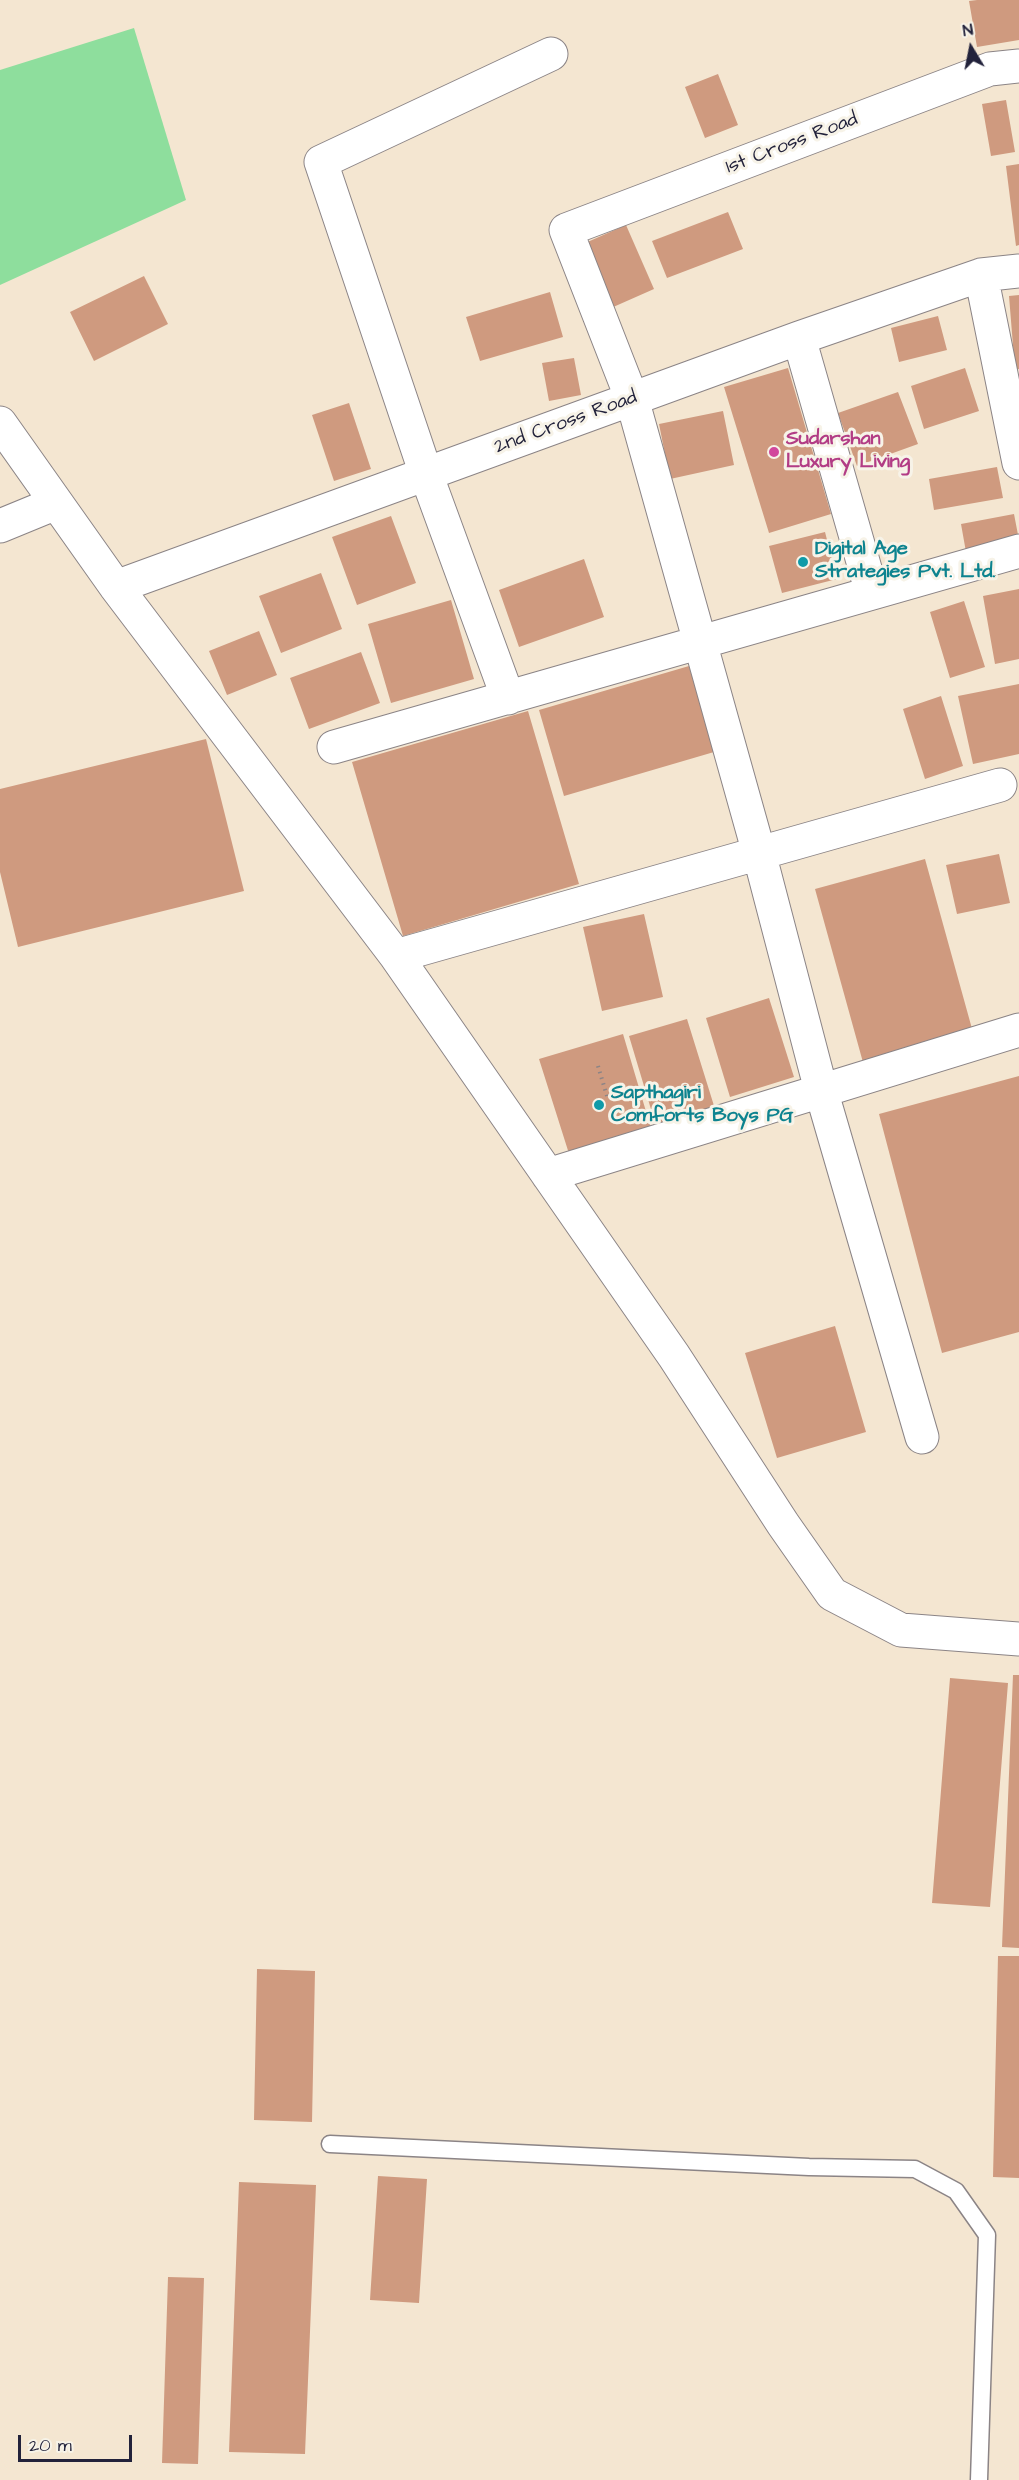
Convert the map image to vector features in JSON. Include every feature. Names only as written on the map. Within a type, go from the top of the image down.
[{"type":"street","points":[[508,698],[426,474],[321,162],[551,54]]},
{"type":"street","name":"1st Cross Road","points":[[632,399],[566,230],[990,69],[1019,66]]},
{"type":"street","name":"2nd Cross Road","points":[[116,587],[800,338],[981,275],[1019,271]]},
{"type":"street","points":[[981,275],[1019,463]]},
{"type":"street","points":[[800,338],[872,593]]},
{"type":"street","points":[[632,399],[759,853],[821,1090],[922,1437]]},
{"type":"street","points":[[0,423],[116,587],[396,956],[674,1356],[783,1524],[832,1594],[901,1630],[1019,1639]]},
{"type":"street","points":[[0,526],[56,502]]},
{"type":"street","points":[[334,747],[699,641],[1019,552]]},
{"type":"street","points":[[396,956],[1000,785]]},
{"type":"street","points":[[548,1175],[1018,1030]]},
{"type":"lane","points":[[330,2144],[809,2167],[915,2169],[956,2191],[987,2235],[979,2480]]},
{"type":"path","points":[[598,1066],[607,1096]]},
{"type":"green space","points":[[134,28],[186,200],[0,285],[0,70]]},
{"type":"building","points":[[1019,0],[1019,40],[977,47],[969,1]]},
{"type":"building","points":[[718,74],[738,125],[705,138],[685,87]]},
{"type":"building","points":[[1006,100],[1015,152],[991,156],[982,104]]},
{"type":"building","points":[[1019,164],[1019,245],[1016,246],[1006,166]]},
{"type":"building","points":[[728,212],[743,249],[667,278],[652,241]]},
{"type":"building","points":[[626,225],[654,289],[611,308],[583,244]]},
{"type":"building","points":[[144,276],[168,324],[94,361],[70,312]]},
{"type":"building","points":[[550,292],[563,337],[480,361],[466,317]]},
{"type":"building","points":[[1019,295],[1019,369],[1015,370],[1009,296]]},
{"type":"building","points":[[938,316],[947,350],[899,362],[891,328]]},
{"type":"building","points":[[574,358],[581,395],[549,401],[542,363]]},
{"type":"building","points":[[788,368],[831,514],[769,533],[724,387]]},
{"type":"building","points":[[965,368],[979,411],[924,429],[911,386]]},
{"type":"building","points":[[898,392],[918,444],[857,466],[838,413]]},
{"type":"building","points":[[349,403],[371,469],[334,481],[312,415]]},
{"type":"building","points":[[723,411],[734,465],[670,479],[659,424]]},
{"type":"building","points":[[997,467],[1003,498],[934,510],[929,479]]},
{"type":"building","points":[[1014,514],[1019,540],[966,552],[961,524]]},
{"type":"building","points":[[391,516],[416,583],[357,605],[332,537]]},
{"type":"building","name":"Digital Age Strategies Pvt. Ltd.","points":[[825,532],[837,579],[782,593],[769,546]]},
{"type":"building","points":[[584,559],[604,617],[519,647],[499,590]]},
{"type":"building","points":[[321,573],[342,629],[281,653],[259,596]]},
{"type":"building","points":[[1019,589],[1019,659],[995,664],[983,596]]},
{"type":"building","points":[[451,600],[474,679],[391,703],[368,624]]},
{"type":"building","points":[[964,601],[985,667],[950,678],[930,612]]},
{"type":"building","points":[[259,631],[277,675],[227,695],[209,651]]},
{"type":"building","points":[[361,652],[380,703],[309,729],[290,678]]},
{"type":"building","points":[[689,666],[714,752],[564,796],[539,710]]},
{"type":"building","points":[[1019,684],[1019,754],[973,764],[958,696]]},
{"type":"building","points":[[941,696],[963,766],[925,779],[903,709]]},
{"type":"building","points":[[528,711],[579,884],[403,936],[352,762]]},
{"type":"building","points":[[206,739],[244,891],[18,947],[0,872],[0,789]]},
{"type":"building","points":[[999,854],[1010,903],[957,914],[946,865]]},
{"type":"building","points":[[925,859],[974,1036],[864,1066],[815,889]]},
{"type":"building","points":[[644,914],[663,997],[602,1011],[583,927]]},
{"type":"building","points":[[769,998],[794,1077],[730,1097],[706,1018]]},
{"type":"building","points":[[687,1019],[715,1109],[656,1126],[629,1036]]},
{"type":"building","name":"Sapthagiri Comforts Boys PG","points":[[623,1034],[653,1135],[571,1160],[539,1059]]},
{"type":"building","points":[[1019,1076],[1019,1332],[942,1353],[879,1114]]},
{"type":"building","points":[[835,1326],[866,1432],[777,1458],[745,1353]]},
{"type":"building","points":[[1013,1675],[1019,1675],[1019,1948],[1002,1947]]},
{"type":"building","points":[[950,1678],[1008,1683],[990,1907],[932,1903]]},
{"type":"building","points":[[998,1956],[1019,1956],[1019,2178],[993,2177]]},
{"type":"building","points":[[257,1969],[315,1971],[312,2122],[254,2120]]},
{"type":"building","points":[[378,2176],[427,2179],[419,2303],[370,2300]]},
{"type":"building","points":[[239,2182],[316,2185],[305,2454],[229,2452]]},
{"type":"building","points":[[168,2277],[204,2278],[198,2464],[162,2463]]},
{"type":"place","name":"Sudarshan Luxury Living","points":[[774,452]]},
{"type":"place","name":"Digital Age Strategies Pvt. Ltd.","points":[[803,562]]},
{"type":"place","name":"Sapthagiri Comforts Boys PG","points":[[599,1105]]}]
